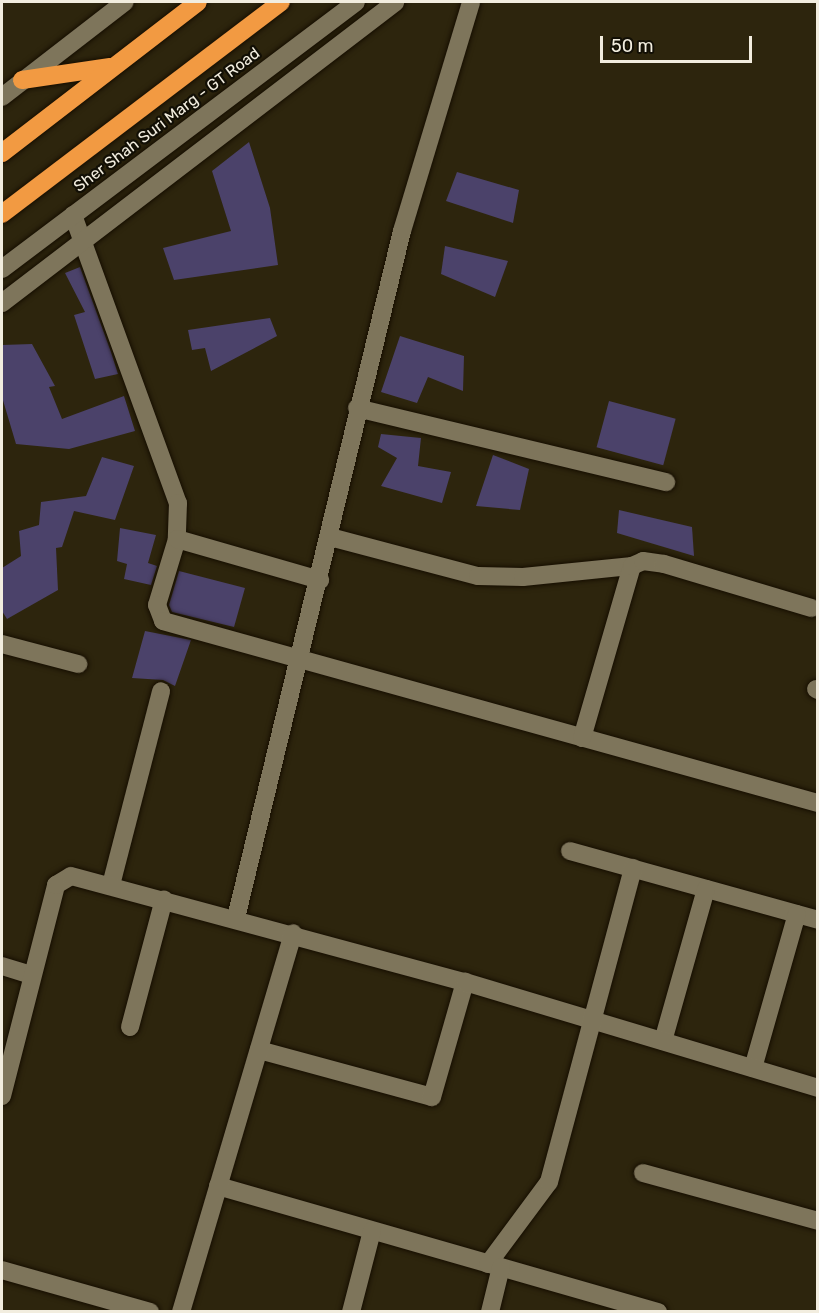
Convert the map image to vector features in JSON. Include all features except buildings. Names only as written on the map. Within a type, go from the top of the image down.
[{"type":"highway","points":[[2,153],[198,2]]},
{"type":"highway","name":"Sher Shah Suri Marg - GT Road","points":[[2,214],[281,2]]},
{"type":"highway","points":[[22,80],[113,67]]},
{"type":"street","points":[[3,92],[125,2]]},
{"type":"street","name":"Sher Shah Suri Marg - GT Road","points":[[2,269],[357,2]]},
{"type":"street","points":[[2,303],[139,202],[395,2]]},
{"type":"street","points":[[236,918],[321,580],[357,408],[419,166],[471,2]]},
{"type":"street","points":[[124,177],[139,202]]},
{"type":"street","points":[[73,215],[174,484],[180,521],[177,539],[158,597],[159,618],[299,661],[818,803]]},
{"type":"street","points":[[357,408],[666,482]]},
{"type":"street","points":[[330,537],[478,576],[523,577],[632,566],[644,561],[664,564],[812,608]]},
{"type":"street","points":[[177,539],[321,580]]},
{"type":"street","points":[[582,738],[632,566]]},
{"type":"street","points":[[2,644],[78,664]]},
{"type":"street","points":[[111,885],[161,691]]},
{"type":"street","points":[[570,850],[818,920]]},
{"type":"street","points":[[490,1311],[495,1265],[549,1182],[633,868]]},
{"type":"street","points":[[2,1096],[6,1063],[59,880],[71,876],[293,933],[592,1019],[818,1088]]},
{"type":"street","points":[[663,1041],[706,889]]},
{"type":"street","points":[[130,1027],[164,899]]},
{"type":"street","points":[[753,1068],[796,914]]},
{"type":"street","points":[[182,1311],[293,933]]},
{"type":"street","points":[[2,966],[32,975]]},
{"type":"street","points":[[259,1050],[431,1097],[465,982]]},
{"type":"street","points":[[643,1173],[818,1221]]},
{"type":"street","points":[[218,1186],[495,1265],[618,1306],[658,1311]]},
{"type":"street","points":[[351,1311],[372,1231]]},
{"type":"street","points":[[2,1270],[150,1311]]}]
